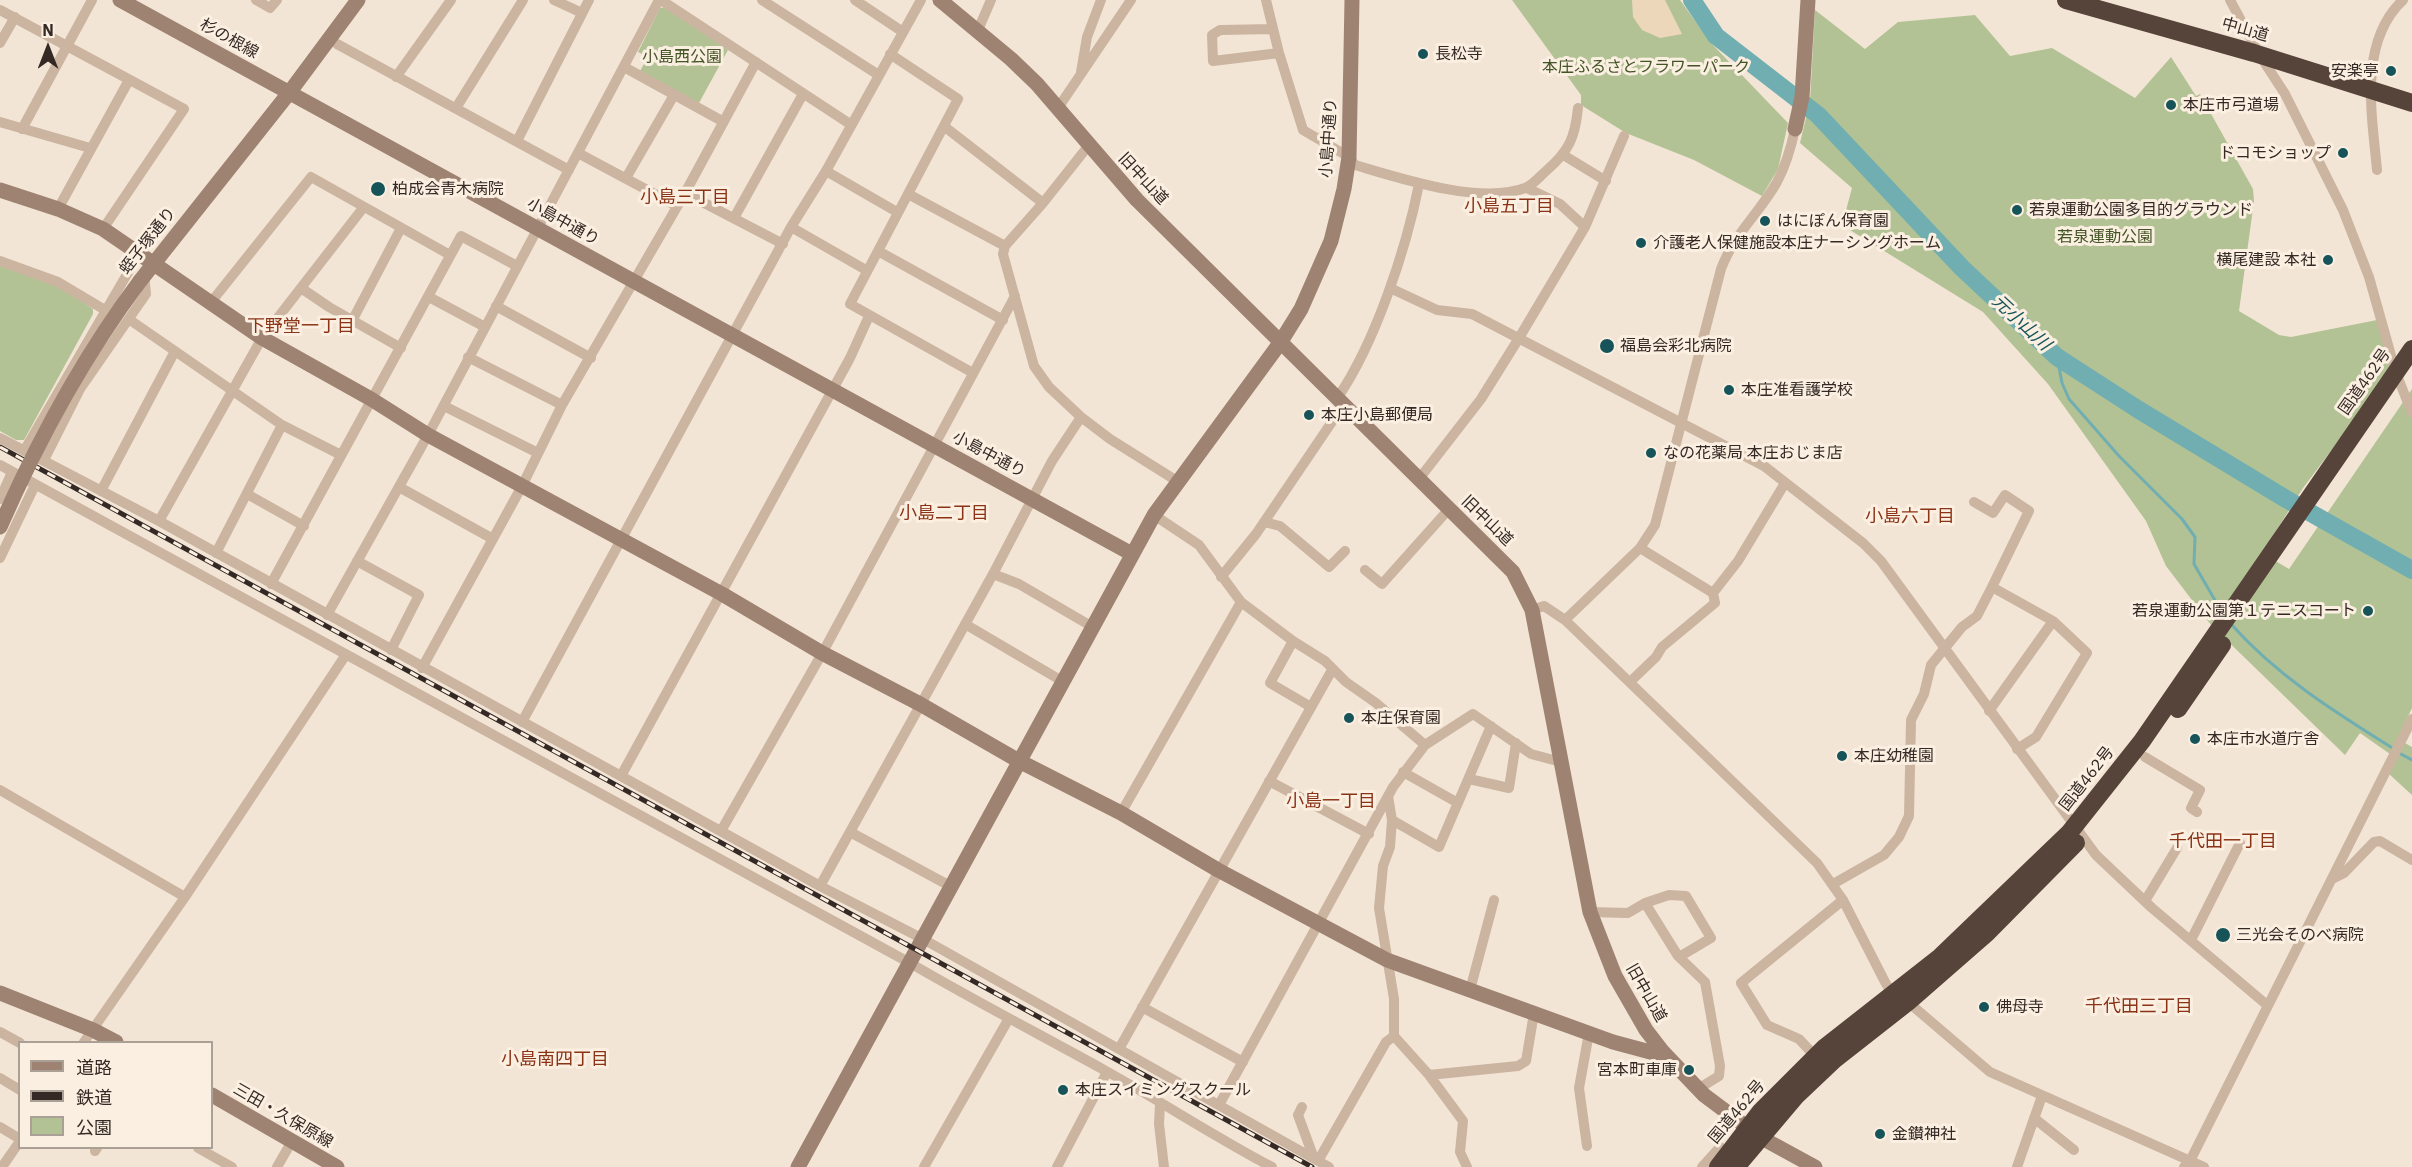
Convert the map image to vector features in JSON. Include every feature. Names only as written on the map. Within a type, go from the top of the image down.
[{"type":"highway","name":"中山道","points":[[2066,0],[2259,54],[2412,103]]},
{"type":"highway","name":"国道462号","points":[[2078,831],[2247,600],[2403,374],[2412,349]]},
{"type":"highway","name":"国道462号","points":[[1731,1164],[1784,1086],[1815,1056],[1898,992],[2078,831],[2145,757],[2219,640]]},
{"type":"highway","name":"国道462号","points":[[1754,1132],[1834,1060],[1898,992]]},
{"type":"street","points":[[22,129],[92,0]]},
{"type":"street","name":"杉の根線","points":[[120,0],[289,93]]},
{"type":"street","points":[[256,0],[270,8],[277,0]]},
{"type":"street","name":"蛭子塚通り","points":[[0,527],[40,442],[87,356],[146,272],[289,93],[358,0]]},
{"type":"street","points":[[396,77],[451,0]]},
{"type":"street","points":[[456,108],[523,0]]},
{"type":"street","points":[[554,0],[582,14]]},
{"type":"street","points":[[517,141],[589,0]]},
{"type":"street","points":[[327,615],[444,406],[468,357],[660,0],[850,124]]},
{"type":"street","points":[[762,0],[877,74]]},
{"type":"street","points":[[855,0],[903,32]]},
{"type":"street","points":[[522,722],[791,227],[826,171],[877,74],[921,0]]},
{"type":"street","name":"旧中山道","points":[[940,0],[1011,59],[1058,108],[1137,200],[1513,572],[1532,610],[1590,912],[1615,976],[1646,1030],[1698,1089],[1754,1132],[1815,1167]]},
{"type":"street","points":[[978,30],[991,0]]},
{"type":"street","points":[[1080,77],[1087,37],[1101,0]]},
{"type":"street","points":[[1058,108],[1131,0]]},
{"type":"street","points":[[1266,0],[1279,53],[1303,130],[1349,157],[1355,165],[1419,184],[1495,194],[1527,188],[1564,156],[1575,130],[1578,108]]},
{"type":"street","name":"小島中通り","points":[[289,93],[1132,554],[1177,481],[1280,343],[1301,309],[1331,241],[1349,157],[1352,0]]},
{"type":"street","points":[[1565,620],[1640,548],[1655,525],[1720,269],[1729,246],[1776,183],[1788,159],[1802,97],[1808,0]]},
{"type":"street","points":[[2230,0],[2259,54],[2285,94],[2343,210],[2403,374],[2412,413]]},
{"type":"street","points":[[2377,170],[2370,90],[2378,41],[2391,11],[2403,0]]},
{"type":"street","points":[[0,10],[184,109],[103,229]]},
{"type":"street","points":[[0,43],[15,17]]},
{"type":"street","points":[[1273,29],[1220,30],[1212,35],[1213,61],[1279,53]]},
{"type":"street","points":[[337,44],[569,170]]},
{"type":"street","points":[[890,54],[958,99],[910,195],[897,212],[850,304],[973,373]]},
{"type":"street","points":[[422,668],[522,486],[562,405],[685,193],[756,62]]},
{"type":"street","points":[[624,67],[722,121]]},
{"type":"street","points":[[58,209],[129,80]]},
{"type":"street","points":[[734,218],[803,94]]},
{"type":"street","points":[[626,178],[674,95]]},
{"type":"street","points":[[0,122],[90,148]]},
{"type":"street","points":[[945,127],[1043,203]]},
{"type":"street","points":[[1419,479],[1481,399],[1519,338],[1585,227],[1624,136]]},
{"type":"street","points":[[1089,145],[1005,246],[1003,255],[1034,366],[1049,387],[1081,417],[1177,481]]},
{"type":"street","points":[[578,153],[676,206]]},
{"type":"street","points":[[1564,156],[1606,181]]},
{"type":"street","points":[[826,171],[897,212]]},
{"type":"street","points":[[212,301],[310,177],[450,255]]},
{"type":"street","points":[[1221,577],[1264,522],[1341,401],[1389,288],[1412,216],[1419,184]]},
{"type":"street","points":[[1527,188],[1560,204],[1585,227]]},
{"type":"street","points":[[0,190],[58,209],[103,229],[140,252],[146,272],[146,294],[80,389],[44,460]]},
{"type":"street","points":[[685,193],[783,244]]},
{"type":"street","points":[[910,195],[1005,246]]},
{"type":"street","points":[[159,521],[262,338],[363,208]]},
{"type":"street","points":[[791,227],[866,270]]},
{"type":"street","points":[[352,321],[401,228]]},
{"type":"street","points":[[271,584],[461,236],[517,266]]},
{"type":"street","points":[[878,251],[1003,320]]},
{"type":"street","points":[[24,451],[140,252]]},
{"type":"street","points":[[0,261],[58,282],[105,310]]},
{"type":"street","points":[[146,272],[212,301],[262,338],[371,399],[428,435],[722,594],[1019,761],[1121,813],[1218,870],[1387,960],[1589,1033],[1654,1053],[1663,1052]]},
{"type":"street","points":[[301,288],[352,321],[401,348]]},
{"type":"street","points":[[1389,288],[1437,310],[1472,314],[1764,466],[1863,543],[1881,561],[2096,855],[2145,901],[2267,1005]]},
{"type":"street","points":[[721,831],[822,652],[1015,296]]},
{"type":"street","points":[[429,297],[485,327]]},
{"type":"street","points":[[496,306],[591,358]]},
{"type":"street","points":[[621,776],[833,390],[869,316]]},
{"type":"street","points":[[130,320],[231,392],[282,425],[341,455]]},
{"type":"street","points":[[101,491],[175,351]]},
{"type":"street","points":[[468,357],[562,405]]},
{"type":"street","points":[[444,406],[538,453]]},
{"type":"street","points":[[820,886],[993,574],[1032,498],[1081,417]]},
{"type":"street","points":[[216,553],[282,425]]},
{"type":"street","points":[[0,438],[159,521],[820,886],[923,939],[1329,1167]]},
{"type":"street","points":[[0,465],[345,656],[910,963],[1272,1167]]},
{"type":"street","points":[[0,499],[12,472]]},
{"type":"street","points":[[1713,593],[1738,561],[1785,483]]},
{"type":"street","points":[[0,558],[35,485]]},
{"type":"street","points":[[399,487],[493,539]]},
{"type":"street","points":[[247,494],[304,526]]},
{"type":"street","points":[[1833,884],[1884,855],[1899,837],[1909,816],[1911,720],[1924,694],[1931,665],[1962,627],[1977,616],[2029,511],[2005,495],[1993,513],[1974,502]]},
{"type":"street","points":[[1365,570],[1382,584],[1449,509]]},
{"type":"street","points":[[1154,515],[1199,545],[1241,602],[1293,641],[1325,660],[1332,670],[1425,745]]},
{"type":"street","points":[[1264,522],[1280,526],[1329,567],[1345,551]]},
{"type":"street","points":[[1631,681],[1656,657],[1662,647],[1715,603],[1713,593],[1640,548]]},
{"type":"street","points":[[798,1167],[1132,554]]},
{"type":"street","points":[[357,561],[419,595],[391,650]]},
{"type":"street","points":[[993,574],[1019,584],[1091,626]]},
{"type":"street","points":[[1992,587],[2053,621],[2087,653],[2036,737],[2017,749]]},
{"type":"street","points":[[1121,813],[1241,602]]},
{"type":"street","points":[[1532,610],[1544,606],[1565,620],[1788,833],[1817,863],[1833,884],[1898,992],[1990,1072],[2187,1164],[2204,1167]]},
{"type":"street","points":[[1989,711],[2053,621]]},
{"type":"street","points":[[965,624],[1062,681]]},
{"type":"street","points":[[1293,641],[1270,682],[1311,707]]},
{"type":"street","points":[[88,1036],[345,656]]},
{"type":"street","points":[[1119,1049],[1332,670]]},
{"type":"street","points":[[1219,1105],[1388,796],[1403,772],[1425,745],[1473,714],[1531,754],[1561,762]]},
{"type":"street","points":[[2187,1164],[2334,878],[2412,719]]},
{"type":"street","points":[[1392,820],[1439,848],[1491,726]]},
{"type":"street","points":[[1469,779],[1509,788],[1516,743]]},
{"type":"street","points":[[2145,757],[2200,790],[2191,808],[2197,812]]},
{"type":"street","points":[[1403,772],[1458,803]]},
{"type":"street","points":[[1269,781],[1369,834]]},
{"type":"street","points":[[0,790],[184,897]]},
{"type":"street","points":[[1388,796],[1392,820],[1389,847],[1383,866],[1379,908],[1394,999],[1394,1036],[1429,1074],[1463,1121],[1460,1152],[1467,1167]]},
{"type":"street","points":[[850,832],[950,886]]},
{"type":"street","points":[[2334,878],[2344,873],[2374,842],[2380,841],[2412,860]]},
{"type":"street","points":[[2191,940],[2240,843]]},
{"type":"street","points":[[2145,901],[2177,848]]},
{"type":"street","points":[[1590,912],[1628,913],[1645,903],[1669,895],[1686,896],[1711,938],[1679,957]]},
{"type":"street","points":[[1470,990],[1494,900]]},
{"type":"street","points":[[1815,1056],[1799,1039],[1767,1025],[1741,983],[1843,900]]},
{"type":"street","points":[[1645,903],[1679,957],[1705,982],[1720,1066],[1719,1077],[1698,1089]]},
{"type":"street","points":[[0,993],[88,1036],[111,1041]]},
{"type":"street","points":[[1142,1006],[1243,1062]]},
{"type":"street","points":[[1429,1074],[1518,1066],[1526,1061],[1534,1013]]},
{"type":"street","points":[[924,1167],[1008,1020]]},
{"type":"street","points":[[0,1032],[18,1042]]},
{"type":"street","points":[[1587,1146],[1579,1088],[1589,1033]]},
{"type":"street","points":[[1315,1159],[1386,1042],[1394,1036]]},
{"type":"street","points":[[1057,1167],[1107,1072]]},
{"type":"street","points":[[0,1078],[18,1088]]},
{"type":"street","name":"三田・久保原線","points":[[213,1096],[337,1167]]},
{"type":"street","points":[[2017,1167],[2042,1096]]},
{"type":"street","points":[[1160,1104],[1159,1124],[1164,1167]]},
{"type":"street","points":[[1302,1107],[1298,1115],[1315,1159]]},
{"type":"street","points":[[2034,1118],[2074,1150]]},
{"type":"street","points":[[0,1127],[18,1139]]},
{"type":"street","points":[[277,1167],[292,1141]]},
{"type":"street","points":[[2,1167],[18,1143]]},
{"type":"street","points":[[1702,1167],[1720,1147],[1731,1164]]},
{"type":"street","points":[[200,1149],[232,1167]]},
{"type":"green space","name":"本庄ふるさとフラワーパーク","points":[[1512,0],[1680,0],[1711,43],[1788,123],[1778,169],[1762,196],[1694,160],[1626,133],[1581,105],[1581,95]]},
{"type":"green space","name":"小島西公園","points":[[667,7],[728,50],[699,103],[640,71],[648,57],[638,52],[660,8]]},
{"type":"green space","name":"若泉運動公園","points":[[1815,10],[1865,49],[1898,22],[1975,15],[2010,56],[2052,48],[2135,98],[2171,57],[2196,96],[2200,94],[2253,189],[2254,201],[2239,311],[2279,335],[2291,337],[2377,320],[2392,370],[2303,488],[2262,553],[2289,569],[2412,389],[2412,708],[2390,754],[2360,733],[2345,755],[2211,625],[2166,566],[2146,521],[2048,384],[1983,312],[1842,225],[1852,188],[1800,143],[1810,101]]},
{"type":"green space","points":[[0,266],[56,284],[93,309],[93,314],[24,440],[16,440],[0,431]]},
{"type":"green space","points":[[2405,743],[2412,747],[2412,795],[2389,774]]},
{"type":"shaded area","points":[[1632,0],[1665,0],[1682,34],[1660,38],[1642,30],[1633,17]]},
{"type":"waterway","name":"元小山川","points":[[1692,0],[1716,36],[1818,115],[1962,268],[2057,357],[2139,410],[2286,499],[2412,570]]},
{"type":"waterway","points":[[2057,357],[2062,383],[2069,399],[2119,456],[2182,519],[2195,537],[2194,564],[2223,614]]},
{"type":"waterway","points":[[2231,624],[2287,677],[2394,749]]},
{"type":"waterway","points":[[2399,753],[2412,760]]},
{"type":"railway","points":[[0,447],[1312,1167]]},
{"type":"place","name":"長松寺","points":[[1423,54]]},
{"type":"place","name":"安楽亭","points":[[2391,71]]},
{"type":"place","name":"本庄市弓道場","points":[[2171,105]]},
{"type":"place","name":"ドコモショップ","points":[[2343,153]]},
{"type":"place","name":"柏成会青木病院","points":[[378,189]]},
{"type":"place","name":"若泉運動公園多目的グラウンド","points":[[2017,210]]},
{"type":"place","name":"はにぽん保育園","points":[[1765,221]]},
{"type":"place","name":"介護老人保健施設本庄ナーシングホーム","points":[[1641,243]]},
{"type":"place","name":"横尾建設 本社","points":[[2328,260]]},
{"type":"place","name":"福島会彩北病院","points":[[1607,346]]},
{"type":"place","name":"本庄准看護学校","points":[[1729,390]]},
{"type":"place","name":"本庄小島郵便局","points":[[1309,415]]},
{"type":"place","name":"なの花薬局 本庄おじま店","points":[[1651,453]]},
{"type":"place","name":"若泉運動公園第１テニスコート","points":[[2368,611]]},
{"type":"place","name":"本庄保育園","points":[[1349,718]]},
{"type":"place","name":"本庄市水道庁舎","points":[[2195,739]]},
{"type":"place","name":"本庄幼稚園","points":[[1842,756]]},
{"type":"place","name":"三光会そのべ病院","points":[[2223,935]]},
{"type":"place","name":"佛母寺","points":[[1984,1007]]},
{"type":"place","name":"宮本町車庫","points":[[1689,1070]]},
{"type":"place","name":"本庄スイミングスクール","points":[[1063,1090]]},
{"type":"place","name":"金鑚神社","points":[[1880,1134]]},
{"type":"district","name":"小島三丁目","points":[[685,198]]},
{"type":"district","name":"小島五丁目","points":[[1509,207]]},
{"type":"district","name":"下野堂一丁目","points":[[301,327]]},
{"type":"district","name":"小島二丁目","points":[[944,514]]},
{"type":"district","name":"小島六丁目","points":[[1910,517]]},
{"type":"district","name":"小島一丁目","points":[[1331,802]]},
{"type":"district","name":"千代田一丁目","points":[[2223,842]]},
{"type":"district","name":"千代田三丁目","points":[[2139,1007]]},
{"type":"district","name":"小島南四丁目","points":[[555,1060]]}]
